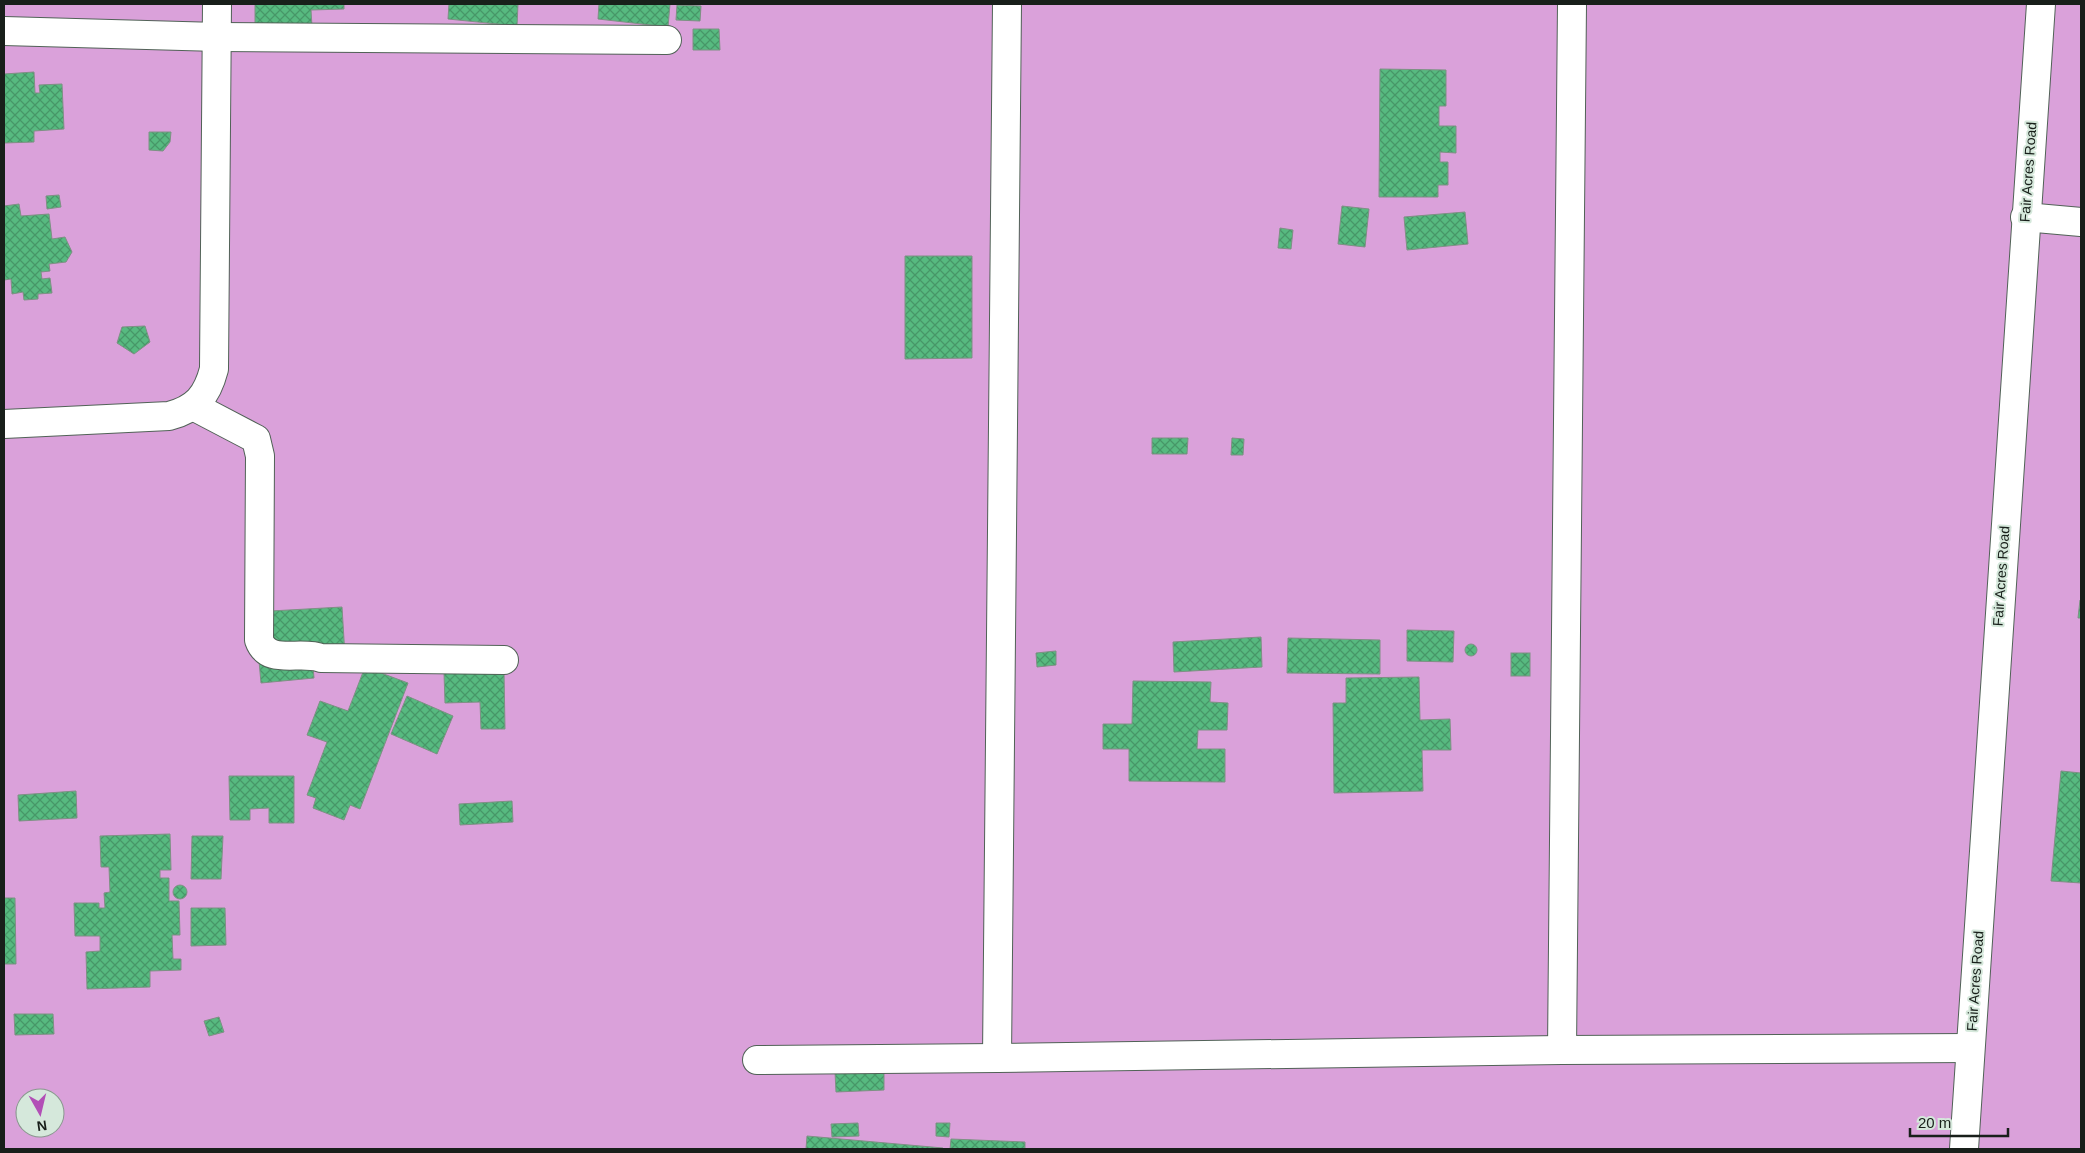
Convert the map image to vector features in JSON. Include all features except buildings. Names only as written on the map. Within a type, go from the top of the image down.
[{"type":"street","points":[[4,424],[169,416],[182,413],[193,406],[210,386],[214,369],[217,4]]},
{"type":"street","points":[[997,1058],[1007,4]]},
{"type":"street","points":[[1562,1050],[1572,4]]},
{"type":"street","name":"Fair Acres Road","points":[[1964,1149],[2025,217],[2041,4]]},
{"type":"street","points":[[4,30],[218,37],[667,40]]},
{"type":"street","points":[[2025,217],[2081,222]]},
{"type":"street","points":[[193,406],[256,439],[260,456],[259,640],[262,648],[267,653],[274,655],[314,655],[321,658],[504,660]]},
{"type":"street","points":[[757,1060],[1562,1050],[1970,1048]]},
{"type":"shaded area","points":[[4,4],[2081,4],[2081,1149],[4,1149]]}]
